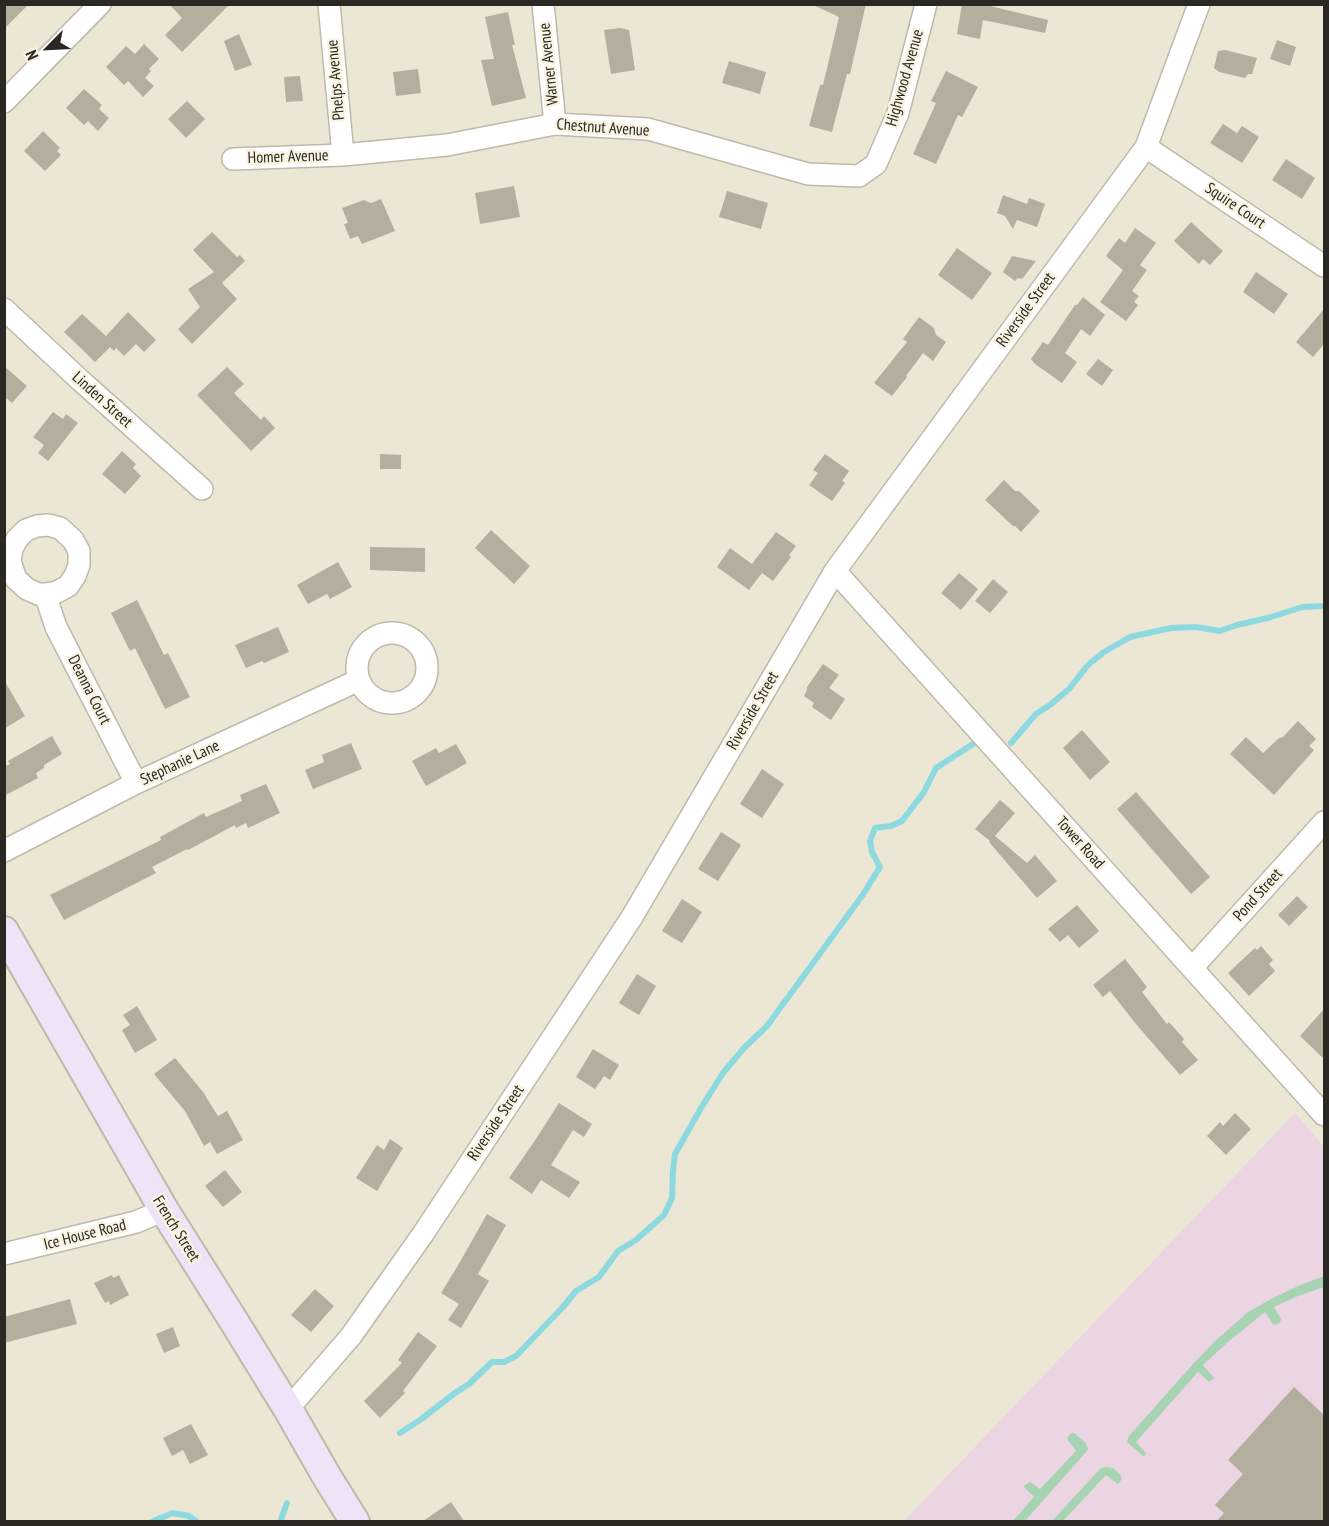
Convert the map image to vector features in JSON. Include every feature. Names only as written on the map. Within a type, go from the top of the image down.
[{"type":"street","points":[[4,102],[100,4]]},
{"type":"street","name":"Phelps Avenue","points":[[329,4],[343,155]]},
{"type":"street","name":"Warner Avenue","points":[[543,4],[555,124]]},
{"type":"street","name":"Highwood Avenue","points":[[859,176],[876,164],[898,113],[926,4]]},
{"type":"street","name":"Riverside Street","points":[[288,1409],[351,1336],[423,1234],[632,917],[835,571],[1146,147],[1199,4]]},
{"type":"street","name":"Chestnut Avenue","points":[[343,155],[447,145],[555,124],[648,129],[808,174],[859,176]]},
{"type":"street","name":"Squire Court","points":[[1146,147],[1324,266]]},
{"type":"street","name":"Homer Avenue","points":[[233,159],[343,155]]},
{"type":"street","name":"Linden Street","points":[[4,309],[202,489]]},
{"type":"street","name":"Tower Road","points":[[835,571],[1192,968],[1321,1104]]},
{"type":"street","name":"Deanna Court","points":[[45,594],[56,627],[136,783]]},
{"type":"street","name":"Stephanie Lane","points":[[4,851],[136,783],[359,680]]},
{"type":"street","name":"Pond Street","points":[[1192,968],[1324,822]]},
{"type":"street","name":"French Street","points":[[4,931],[164,1210],[356,1521]]},
{"type":"street","name":"Ice House Road","points":[[4,1254],[136,1222],[164,1210]]},
{"type":"shaded area","points":[[1295,1113],[1324,1147],[1324,1521],[903,1522]]},
{"type":"green space","points":[[1324,1276],[1324,1287],[1274,1307],[1281,1319],[1280,1323],[1273,1324],[1265,1312],[1203,1365],[1214,1378],[1209,1382],[1198,1372],[1136,1442],[1146,1455],[1143,1456],[1127,1442],[1129,1436],[1193,1364],[1248,1312],[1298,1286]]},
{"type":"green space","points":[[1074,1433],[1085,1442],[1087,1451],[1025,1521],[1013,1521],[1034,1497],[1024,1487],[1025,1485],[1030,1482],[1040,1489],[1076,1451],[1067,1439],[1070,1434]]},
{"type":"green space","points":[[1113,1468],[1120,1474],[1122,1479],[1118,1484],[1106,1475],[1063,1521],[1052,1521],[1100,1469]]},
{"type":"building","points":[[4,4],[29,4],[4,29]]},
{"type":"building","points":[[169,4],[230,4],[182,52],[165,35],[182,18]]},
{"type":"building","points":[[811,4],[866,4],[850,74],[847,74],[832,132],[809,126],[820,85],[823,85],[839,17]]},
{"type":"building","points":[[962,4],[982,4],[1048,20],[1045,33],[983,20],[980,39],[957,34]]},
{"type":"building","points":[[508,12],[515,45],[512,45],[526,98],[492,106],[481,60],[494,59],[485,17]]},
{"type":"building","points":[[620,28],[629,30],[635,70],[611,74],[604,30]]},
{"type":"building","points":[[239,34],[252,65],[235,71],[224,41]]},
{"type":"building","points":[[1277,40],[1296,47],[1290,66],[1270,59]]},
{"type":"building","points":[[144,44],[159,59],[149,69],[151,71],[145,78],[154,86],[143,97],[128,81],[124,85],[106,67],[126,46],[135,54]]},
{"type":"building","points":[[1225,50],[1257,58],[1252,74],[1248,74],[1245,78],[1219,72],[1214,68],[1218,51]]},
{"type":"building","points":[[729,61],[766,72],[760,94],[722,83]]},
{"type":"building","points":[[418,69],[421,93],[396,96],[393,72]]},
{"type":"building","points":[[946,71],[978,87],[962,117],[958,115],[936,164],[913,154],[936,103],[931,101]]},
{"type":"building","points":[[300,76],[303,101],[286,102],[284,77]]},
{"type":"building","points":[[84,89],[102,105],[99,109],[109,118],[98,131],[88,121],[84,125],[66,108]]},
{"type":"building","points":[[187,101],[205,119],[186,138],[168,119]]},
{"type":"building","points":[[1223,124],[1237,133],[1242,126],[1259,137],[1242,163],[1210,143]]},
{"type":"building","points":[[43,131],[60,148],[57,151],[61,155],[45,171],[24,151]]},
{"type":"building","points":[[1286,159],[1315,178],[1302,199],[1272,180]]},
{"type":"building","points":[[514,186],[520,217],[480,224],[475,193]]},
{"type":"building","points":[[727,191],[768,203],[761,229],[719,217]]},
{"type":"building","points":[[1003,195],[1027,204],[1029,198],[1045,204],[1037,227],[1017,220],[1013,229],[1005,216],[997,213]]},
{"type":"building","points":[[381,199],[395,231],[362,244],[358,236],[350,239],[344,224],[348,223],[342,208],[364,200],[371,203]]},
{"type":"building","points":[[1191,222],[1223,251],[1210,265],[1203,259],[1199,264],[1174,241]]},
{"type":"building","points":[[1135,228],[1156,243],[1140,265],[1147,270],[1132,291],[1139,296],[1134,302],[1138,305],[1126,321],[1100,302],[1123,270],[1106,256],[1119,238],[1125,243]]},
{"type":"building","points":[[212,232],[237,257],[240,255],[245,261],[222,283],[237,299],[192,344],[178,329],[200,307],[188,289],[214,272],[193,250]]},
{"type":"building","points":[[957,248],[992,273],[972,300],[938,275]]},
{"type":"building","points":[[1012,256],[1036,261],[1022,279],[1018,278],[1015,281],[1003,272]]},
{"type":"building","points":[[1256,272],[1288,294],[1274,314],[1243,292]]},
{"type":"building","points":[[1083,297],[1105,315],[1090,336],[1081,329],[1065,353],[1077,362],[1062,383],[1031,359],[1043,342],[1048,345]]},
{"type":"building","points":[[1324,309],[1324,344],[1313,357],[1296,342]]},
{"type":"building","points":[[128,312],[156,340],[144,352],[136,344],[124,356],[116,348],[114,351],[110,347],[95,362],[64,332],[82,314],[106,336]]},
{"type":"building","points":[[919,317],[934,328],[936,335],[946,342],[933,361],[923,353],[892,396],[874,383],[907,342],[903,339]]},
{"type":"building","points":[[1098,359],[1113,370],[1102,386],[1086,374]]},
{"type":"building","points":[[4,366],[27,386],[12,403],[4,396]]},
{"type":"building","points":[[227,367],[244,384],[234,393],[261,420],[264,416],[275,428],[251,451],[197,395]]},
{"type":"building","points":[[53,412],[63,419],[66,414],[78,423],[48,461],[38,453],[44,445],[33,437]]},
{"type":"building","points":[[122,451],[136,464],[133,468],[141,476],[125,494],[102,474]]},
{"type":"building","points":[[380,454],[401,455],[401,469],[380,469]]},
{"type":"building","points":[[825,454],[849,471],[842,481],[845,483],[832,501],[809,485],[818,473],[813,470]]},
{"type":"building","points":[[1004,480],[1040,511],[1021,532],[985,500]]},
{"type":"building","points":[[491,530],[530,566],[514,584],[475,548]]},
{"type":"building","points":[[776,532],[796,546],[789,555],[791,557],[773,581],[762,573],[749,590],[717,567],[730,548],[752,564]]},
{"type":"building","points":[[370,547],[425,548],[425,572],[370,570]]},
{"type":"building","points":[[338,562],[352,587],[330,599],[327,594],[308,604],[297,585]]},
{"type":"building","points":[[959,573],[978,589],[961,610],[941,593]]},
{"type":"building","points":[[993,579],[1008,592],[990,613],[975,601]]},
{"type":"building","points":[[137,600],[164,655],[168,653],[190,697],[165,709],[135,648],[130,651],[111,613]]},
{"type":"building","points":[[278,627],[289,652],[246,668],[235,645]]},
{"type":"building","points":[[823,664],[839,675],[829,688],[845,699],[831,720],[812,707],[814,703],[804,696],[807,687]]},
{"type":"building","points":[[4,680],[25,716],[4,729]]},
{"type":"building","points":[[1298,721],[1316,739],[1309,746],[1314,750],[1274,795],[1230,754],[1246,737],[1263,753]]},
{"type":"building","points":[[1082,730],[1110,762],[1090,780],[1063,748]]},
{"type":"building","points":[[52,736],[62,754],[36,773],[38,778],[4,796],[4,767],[10,764],[8,761]]},
{"type":"building","points":[[351,743],[362,769],[313,789],[305,770],[324,762],[322,755]]},
{"type":"building","points":[[456,744],[467,763],[426,786],[412,761],[436,748],[439,753]]},
{"type":"building","points":[[762,769],[784,784],[762,818],[740,804]]},
{"type":"building","points":[[266,784],[280,813],[248,828],[246,823],[236,828],[235,825],[152,867],[156,873],[64,920],[50,895],[161,840],[160,837],[204,813],[206,817],[242,801],[240,795]]},
{"type":"building","points":[[1136,792],[1210,877],[1191,894],[1117,809]]},
{"type":"building","points":[[1000,800],[1015,813],[995,836],[1027,863],[1035,855],[1057,881],[1037,898],[990,841],[975,829]]},
{"type":"building","points":[[721,832],[741,845],[718,881],[698,869]]},
{"type":"building","points":[[1297,896],[1308,907],[1289,926],[1278,915]]},
{"type":"building","points":[[682,899],[702,912],[682,943],[662,931]]},
{"type":"building","points":[[1077,905],[1099,931],[1079,948],[1068,935],[1060,942],[1048,929]]},
{"type":"building","points":[[1261,946],[1273,960],[1269,964],[1275,971],[1249,996],[1228,973],[1255,948],[1257,950]]},
{"type":"building","points":[[1125,959],[1147,987],[1142,992],[1167,1024],[1169,1022],[1184,1039],[1182,1042],[1198,1060],[1180,1075],[1110,991],[1103,997],[1093,985]]},
{"type":"building","points":[[637,974],[656,986],[639,1015],[619,1003]]},
{"type":"building","points":[[137,1006],[157,1040],[135,1053],[122,1030],[130,1025],[123,1015]]},
{"type":"building","points":[[1324,1009],[1324,1059],[1300,1036]]},
{"type":"building","points":[[593,1049],[619,1065],[610,1080],[604,1076],[595,1089],[576,1077]]},
{"type":"building","points":[[175,1058],[203,1092],[218,1116],[227,1111],[243,1140],[217,1154],[210,1142],[204,1146],[185,1111],[154,1074]]},
{"type":"building","points":[[559,1103],[592,1124],[584,1137],[573,1130],[551,1165],[580,1182],[569,1198],[541,1180],[532,1194],[509,1178]]},
{"type":"building","points":[[1235,1113],[1251,1129],[1226,1155],[1207,1136],[1220,1122],[1223,1126]]},
{"type":"building","points":[[390,1139],[403,1148],[377,1191],[356,1178],[377,1145],[384,1150]]},
{"type":"building","points":[[225,1170],[242,1192],[223,1207],[205,1186]]},
{"type":"building","points":[[487,1214],[506,1225],[478,1274],[489,1281],[461,1328],[448,1320],[459,1304],[441,1293]]},
{"type":"building","points":[[112,1275],[113,1278],[119,1275],[129,1295],[110,1305],[109,1301],[105,1303],[94,1283]]},
{"type":"building","points":[[315,1289],[334,1306],[311,1332],[291,1315]]},
{"type":"building","points":[[70,1299],[77,1324],[4,1343],[4,1317]]},
{"type":"building","points":[[173,1327],[180,1346],[164,1353],[156,1334]]},
{"type":"building","points":[[418,1332],[437,1346],[403,1391],[405,1393],[380,1418],[364,1401],[402,1363],[398,1360]]},
{"type":"building","points":[[1294,1387],[1324,1415],[1324,1521],[1217,1521],[1224,1513],[1215,1505],[1243,1474],[1228,1460]]},
{"type":"building","points":[[191,1424],[208,1455],[190,1464],[183,1450],[172,1456],[163,1438]]},
{"type":"building","points":[[451,1502],[464,1521],[423,1521]]},
{"type":"waterway","points":[[1011,743],[1036,714],[1069,689],[1088,665],[1104,652],[1130,637],[1171,628],[1196,627],[1220,631],[1302,607],[1324,606]]},
{"type":"waterway","points":[[400,1433],[469,1384],[492,1362],[504,1362],[516,1356],[576,1291],[599,1277],[618,1251],[636,1240],[664,1215],[672,1198],[675,1154],[701,1108],[723,1073],[767,1026],[862,896],[880,867],[872,852],[870,841],[875,828],[891,826],[902,821],[924,792],[936,768],[973,744]]},
{"type":"waterway","points":[[280,1522],[287,1503]]},
{"type":"waterway","points":[[151,1522],[173,1513],[189,1516],[197,1522]]}]
